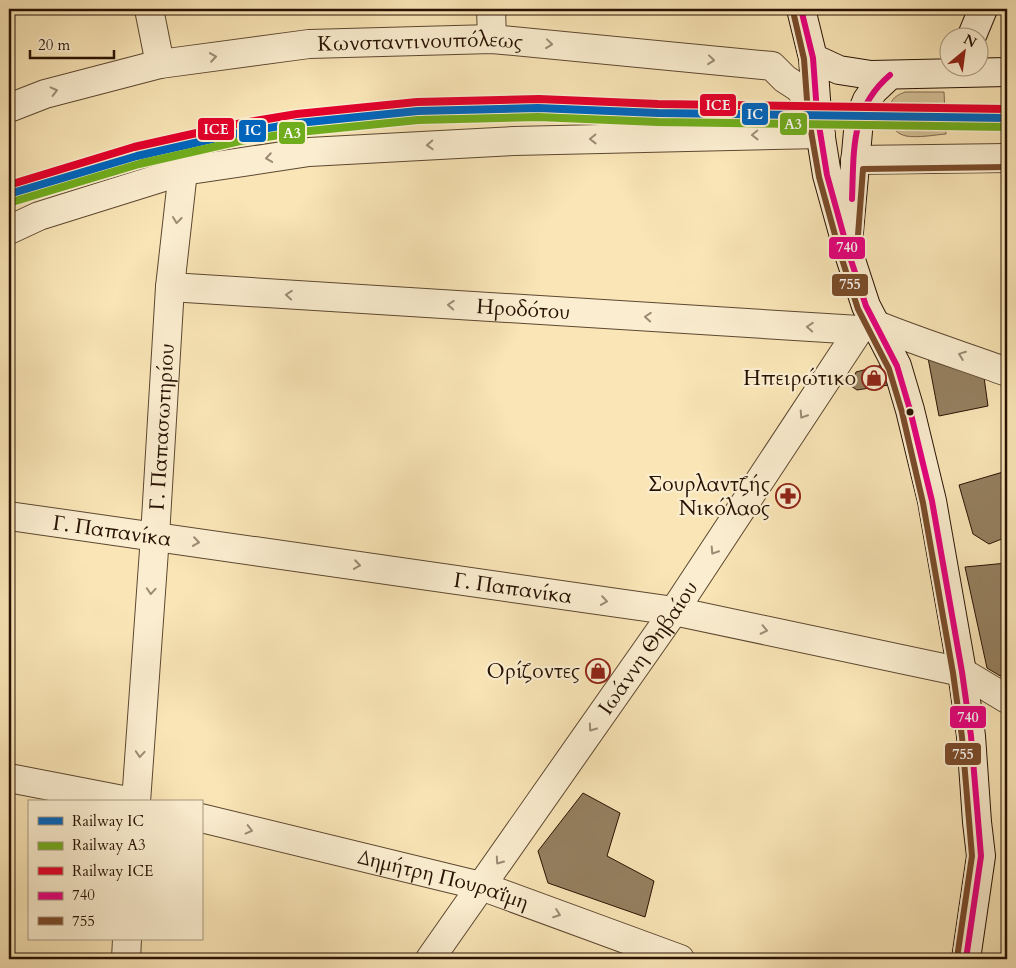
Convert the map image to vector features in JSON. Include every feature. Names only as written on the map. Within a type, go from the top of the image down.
[{"type":"street","points":[[149,9],[160,64]]},
{"type":"street","points":[[491,9],[492,39]]},
{"type":"street","points":[[801,9],[813,58],[827,175],[848,251],[866,306],[867,327],[896,366],[910,410],[932,501],[962,672],[971,736],[980,856],[966,959]]},
{"type":"street","points":[[975,28],[983,9]]},
{"type":"street","name":"Κωνσταντινουπόλεως","points":[[9,108],[45,94],[160,64],[309,44],[492,39],[772,66],[785,79],[799,88],[820,124]]},
{"type":"street","points":[[813,58],[839,70],[871,75],[938,71]]},
{"type":"street","points":[[988,71],[1007,72]]},
{"type":"street","points":[[848,251],[859,120],[867,100],[874,90],[890,75]]},
{"type":"street","points":[[9,230],[40,216],[183,172],[319,152],[820,124]]},
{"type":"street","points":[[855,160],[1007,158]]},
{"type":"street","name":"Γ. Παπασωτηρίου","points":[[135,800],[155,536],[170,287],[183,172]]},
{"type":"street","name":"Ηροδότου","points":[[170,287],[867,327],[947,350],[1007,372]]},
{"type":"street","name":"Ιωάννη Θηβαίου","points":[[430,959],[674,611],[867,327]]},
{"type":"street","name":"Γ. Παπανίκα","points":[[9,516],[674,611],[962,672],[1007,699]]},
{"type":"street","points":[[9,778],[124,800]]},
{"type":"street","name":"Δημήτρη Πουραΐμη","points":[[202,818],[481,886],[680,959]]},
{"type":"street","points":[[126,959],[127,940]]},
{"type":"shaded area","points":[[905,92],[944,92],[946,134],[911,137],[896,131],[890,122],[889,106],[899,94]]},
{"type":"building","points":[[928,358],[983,370],[988,406],[939,416]]},
{"type":"building","name":"Ηπειρώτικο","points":[[890,363],[895,384],[857,390],[851,386],[856,372]]},
{"type":"building","points":[[1003,472],[1007,487],[1007,537],[989,544],[973,534],[959,485]]},
{"type":"building","points":[[1007,563],[1007,680],[987,668],[965,567]]},
{"type":"building","points":[[583,793],[620,813],[607,856],[654,881],[645,917],[548,883],[538,851]]},
{"type":"rail line","name":"ICE","points":[[9,185],[134,147],[237,124],[297,114],[417,102],[539,99],[658,104],[1007,109]]},
{"type":"rail line","name":"IC","points":[[9,194],[137,156],[239,133],[298,123],[418,111],[538,108],[658,113],[1007,118]]},
{"type":"rail line","name":"A3","points":[[12,202],[139,164],[240,141],[299,132],[418,120],[538,117],[658,122],[1007,127]]},
{"type":"transit line","name":"740","points":[[801,9],[813,58],[817,113],[827,175],[848,251],[866,306],[897,366],[910,410],[932,501],[962,672],[971,736],[981,856],[966,959]]},
{"type":"transit line","name":"755","points":[[793,11],[804,59],[808,114],[819,177],[858,309],[889,369],[902,412],[923,503],[953,673],[962,737],[972,856],[957,958]]},
{"type":"transit line","name":"740","points":[[852,199],[854,148],[861,117],[867,102],[890,75]]},
{"type":"transit line","name":"755","points":[[858,235],[863,169],[1007,167]]},
{"type":"place","name":"Ηπειρώτικο","points":[[874,378]]},
{"type":"place","name":"Σουρλαντζής Νικόλαος","points":[[788,496]]},
{"type":"place","name":"Ορίζοντες","points":[[598,671]]}]
